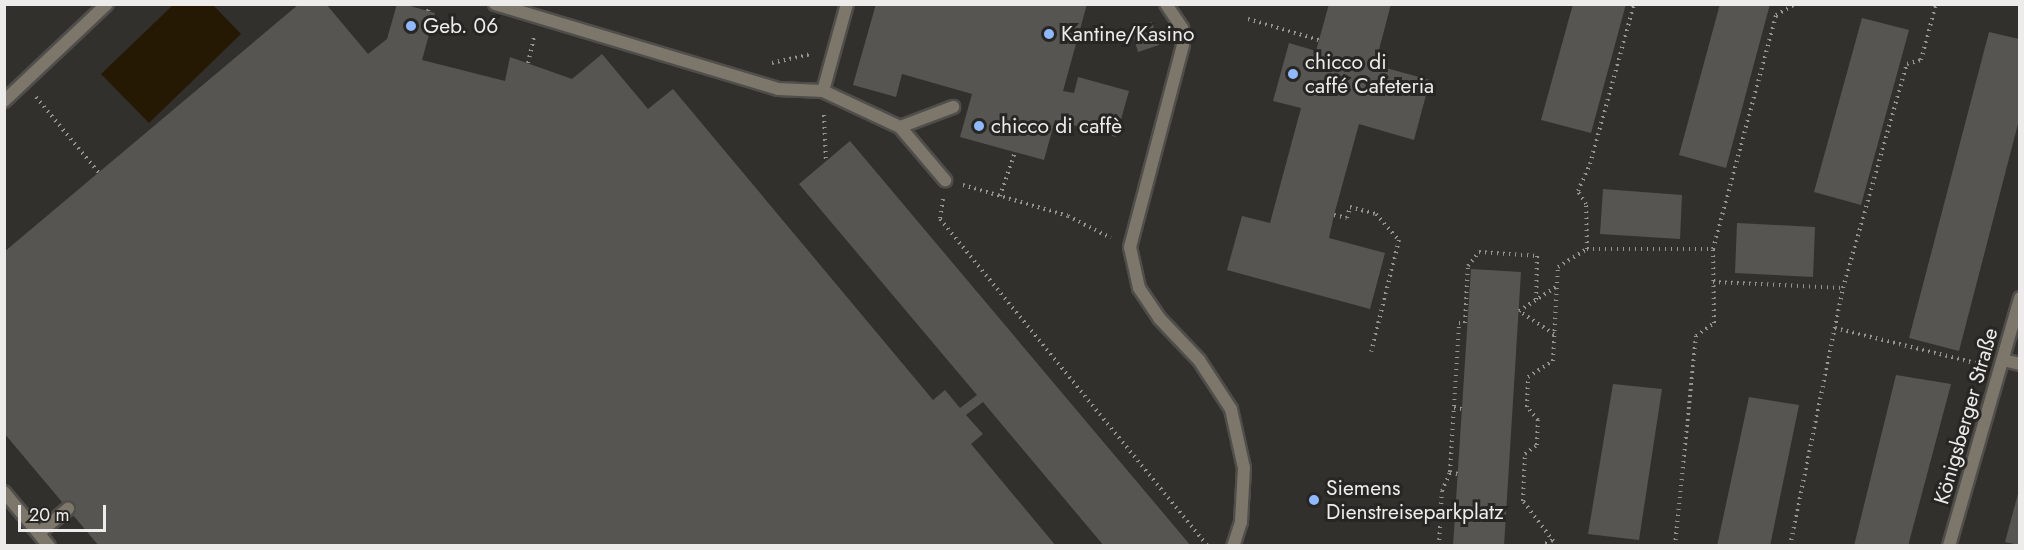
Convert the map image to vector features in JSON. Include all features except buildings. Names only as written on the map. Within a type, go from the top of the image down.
[{"type":"street","points":[[4,101],[107,4]]},
{"type":"street","points":[[495,4],[778,89],[823,91],[900,127],[945,180]]},
{"type":"street","points":[[823,91],[847,4]]},
{"type":"street","points":[[1166,4],[1182,28],[1183,45],[1130,247],[1139,288],[1159,318],[1199,360],[1230,409],[1244,468],[1241,522],[1233,546]]},
{"type":"street","points":[[900,127],[953,107]]},
{"type":"street","name":"Königsberger Straße","points":[[1949,546],[2019,298]]},
{"type":"street","points":[[2001,365],[2019,364]]},
{"type":"street","points":[[4,492],[49,546]]},
{"type":"street","points":[[39,533],[68,509]]},
{"type":"path","points":[[428,11],[430,4]]},
{"type":"path","points":[[1587,249],[1586,204],[1578,191],[1590,164],[1634,4]]},
{"type":"path","points":[[1675,546],[1696,336],[1714,323],[1713,249],[1776,15],[1794,4]]},
{"type":"path","points":[[1790,546],[1843,288],[1907,64],[1920,60],[1936,4]]},
{"type":"path","points":[[1248,19],[1319,40]]},
{"type":"path","points":[[24,83],[99,173]]},
{"type":"path","points":[[1000,196],[1015,152]]},
{"type":"path","points":[[1130,247],[1068,216],[945,180],[940,219],[1208,546]]},
{"type":"path","points":[[1334,215],[1347,218],[1350,207],[1376,214],[1399,240],[1371,352]]},
{"type":"path","points":[[1557,546],[1523,501],[1525,454],[1537,445],[1538,420],[1527,407],[1528,377],[1553,361],[1558,267],[1587,249],[1713,249]]},
{"type":"path","points":[[1439,546],[1442,491],[1450,472],[1459,323],[1465,323],[1468,266],[1479,252],[1537,256],[1536,300]]},
{"type":"path","points":[[1713,282],[1843,288]]},
{"type":"path","points":[[1554,334],[1519,311],[1557,286]]},
{"type":"path","points":[[1835,328],[2001,365]]},
{"type":"path","points":[[1454,408],[1462,409]]},
{"type":"path","points":[[1450,472],[1458,474]]},
{"type":"path","points":[[1539,546],[1553,540]]},
{"type":"shaded area","points":[[173,5],[213,5],[241,34],[149,123],[101,74]]},
{"type":"place","name":"Geb. 06","points":[[411,26]]},
{"type":"place","name":"Kantine/Kasino","points":[[1049,34]]},
{"type":"place","name":"chicco di caffé Cafeteria","points":[[1293,74]]},
{"type":"place","name":"chicco di caffè","points":[[979,126]]},
{"type":"place","name":"Siemens Dienstreiseparkplatz","points":[[1314,500]]}]
